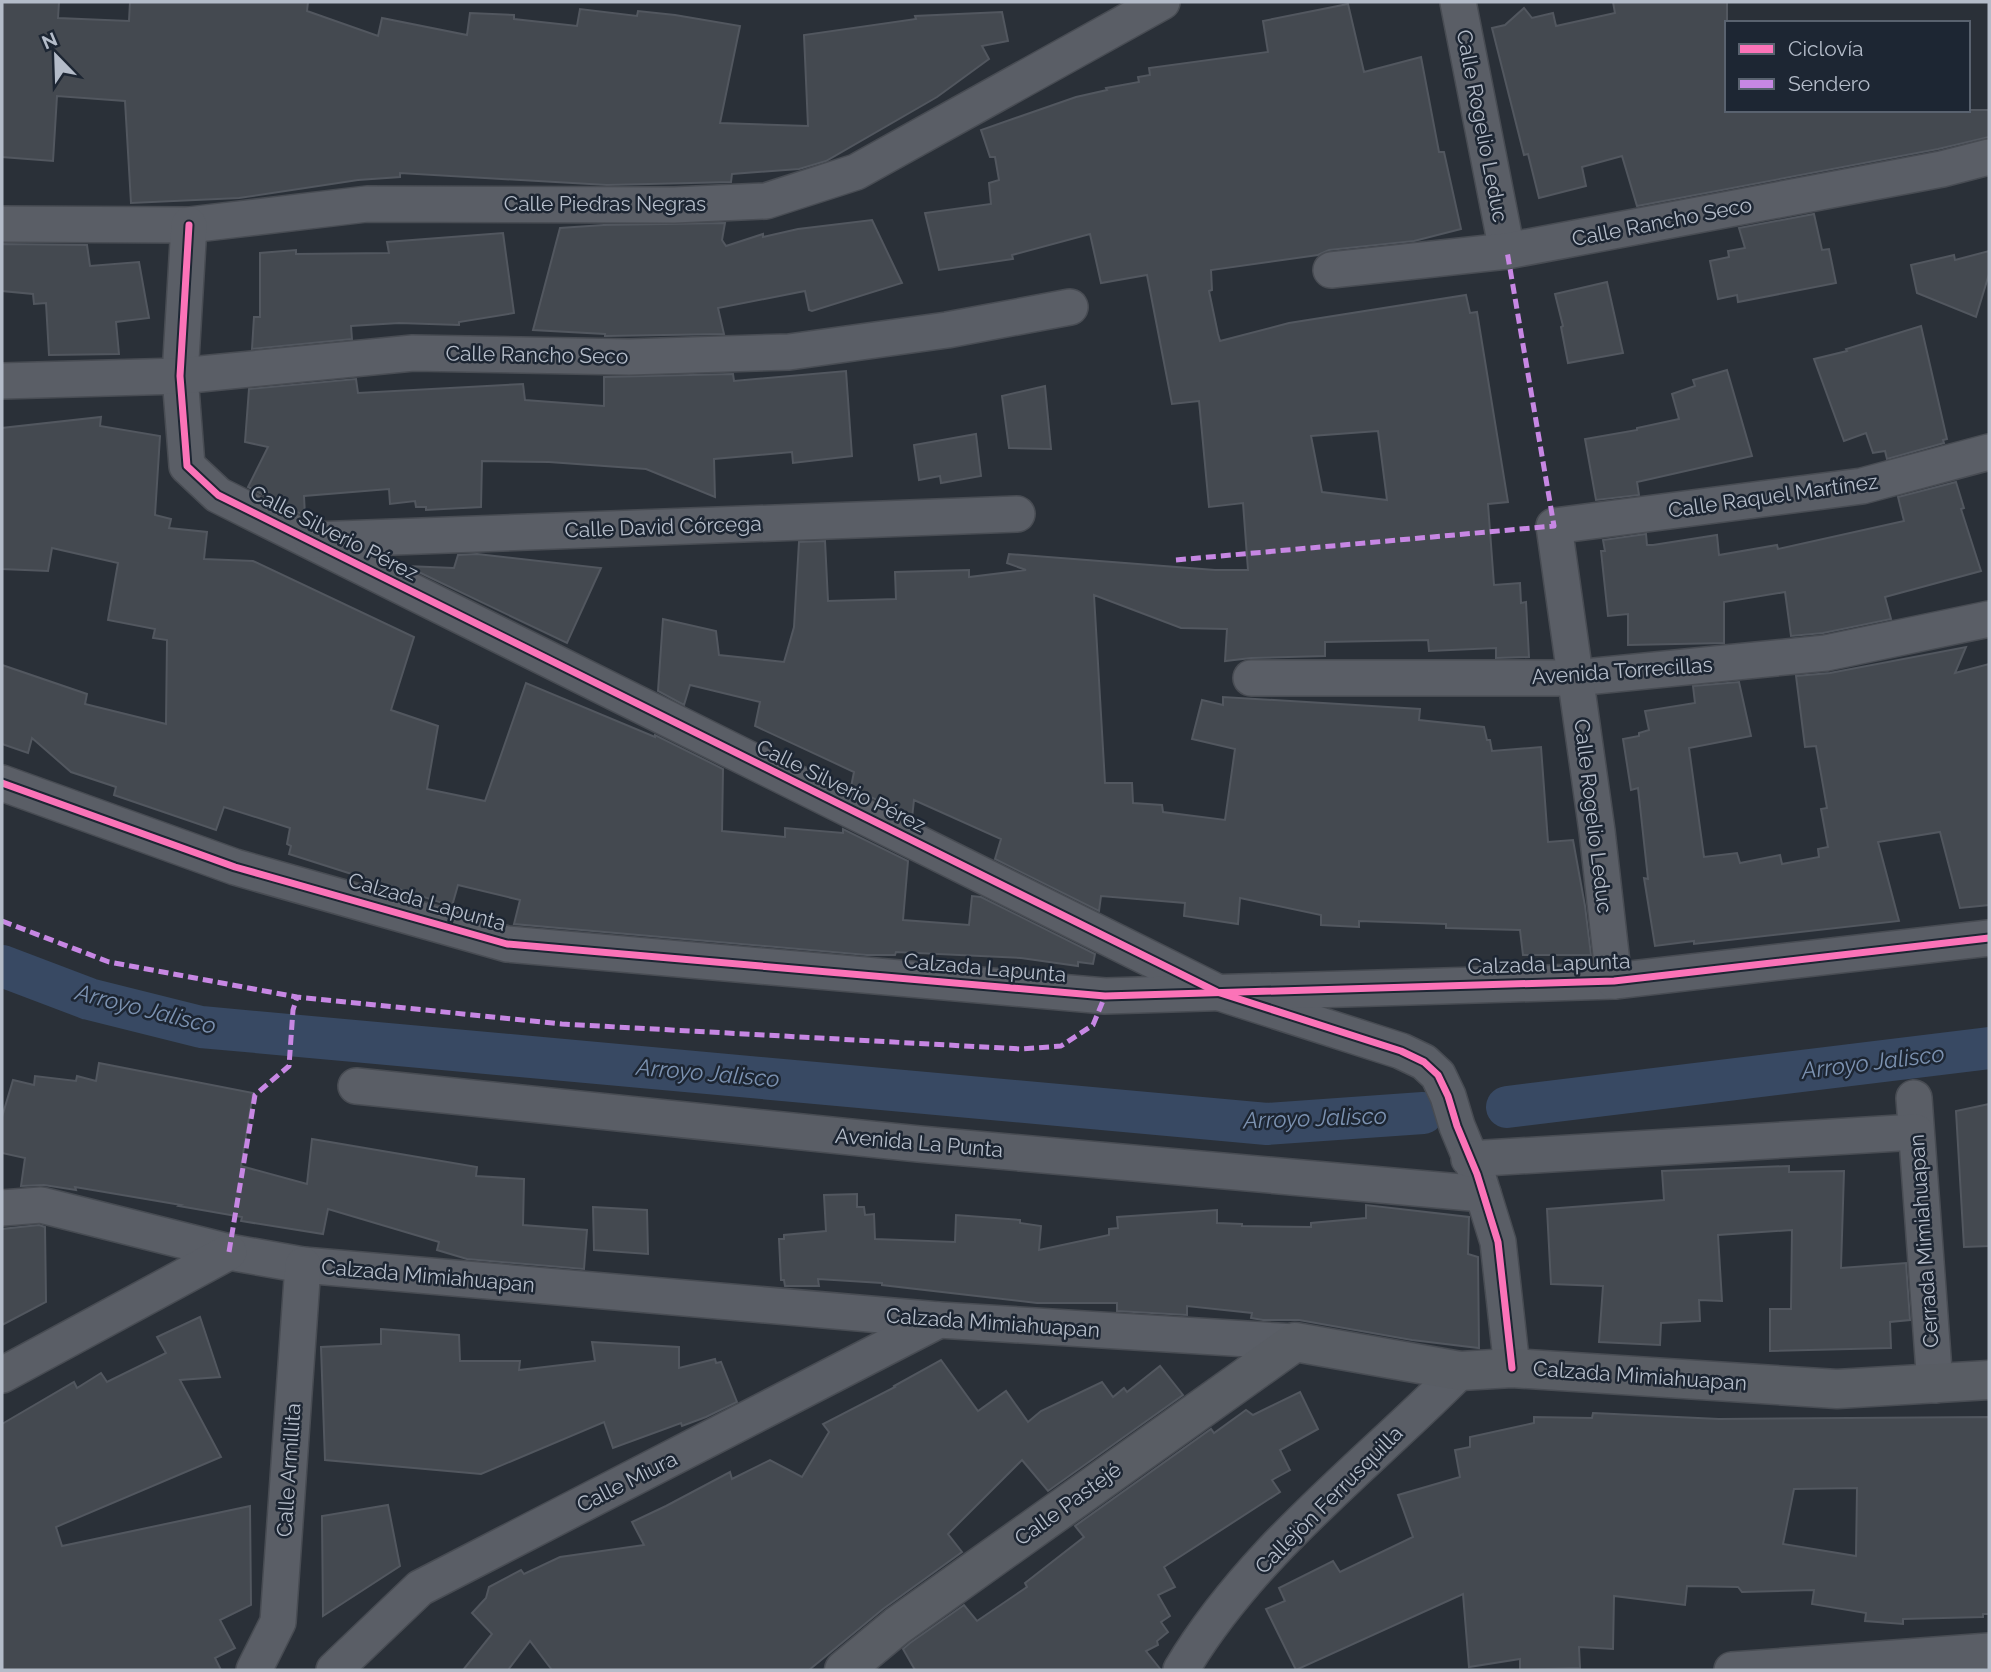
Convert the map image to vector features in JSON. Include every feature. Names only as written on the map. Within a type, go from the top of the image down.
[{"type":"main road","name":"Calzada Mimiahuapan","points":[[1294,1342],[1460,1371],[1512,1368],[1837,1389],[1989,1380]]},
{"type":"main road","name":"Calle Pastejé","points":[[844,1670],[897,1626],[1294,1342]]},
{"type":"street","name":"Calle Piedras Negras","points":[[2,224],[189,225],[367,204],[674,205],[766,201],[856,172],[1161,2]]},
{"type":"street","name":"Calle Rogelio Leduc","points":[[1458,2],[1507,251]]},
{"type":"street","name":"Calle Rancho Seco","points":[[1331,270],[1507,251],[1928,172],[1989,157]]},
{"type":"street","name":"Calle Silverio Pérez","points":[[189,225],[180,376],[187,466],[218,495],[1217,992],[1401,1051],[1424,1062],[1438,1075],[1448,1096],[1498,1242],[1512,1368]]},
{"type":"street","name":"Calle Rancho Seco","points":[[2,381],[180,376],[413,354],[629,357],[789,352],[947,330],[1070,307]]},
{"type":"street","name":"Calle Raquel Martínez","points":[[1554,526],[1862,486],[1989,452]]},
{"type":"street","name":"Calle David Córcega","points":[[309,540],[1017,513]]},
{"type":"street","name":"Calle Rogelio Leduc","points":[[1554,526],[1597,831],[1614,981]]},
{"type":"street","name":"Avenida Torrecillas","points":[[1251,678],[1575,678],[1826,653],[1989,619]]},
{"type":"street","name":"Calzada Lapunta","points":[[2,783],[235,867],[507,944],[1105,996],[1614,981],[1989,938]]},
{"type":"street","name":"Avenida La Punta","points":[[356,1086],[919,1144],[1483,1194]]},
{"type":"street","name":"Cerrada Mimiahuapan","points":[[1914,1098],[1935,1385]]},
{"type":"street","points":[[1469,1159],[1916,1132]]},
{"type":"street","name":"Calzada Mimiahuapan","points":[[2,1208],[40,1205],[229,1252],[303,1265],[939,1320],[1294,1342]]},
{"type":"street","points":[[2,1375],[229,1252]]},
{"type":"street","name":"Calle Armillita","points":[[254,1670],[278,1622],[303,1265]]},
{"type":"street","name":"Calle Miura","points":[[334,1670],[420,1588],[939,1320]]},
{"type":"street","name":"Callejòn Ferrusquilla","points":[[1181,1670],[1198,1641],[1269,1554],[1460,1371]]},
{"type":"street","points":[[1732,1670],[1989,1651]]},
{"type":"building","points":[[2,2],[59,2],[58,18],[129,21],[130,2],[308,2],[307,11],[378,36],[382,18],[467,35],[470,13],[514,15],[514,19],[577,26],[580,9],[637,16],[638,11],[740,26],[720,123],[808,126],[804,35],[916,19],[915,16],[1002,12],[1008,41],[982,46],[989,59],[937,97],[826,161],[799,169],[732,174],[731,182],[607,185],[400,173],[400,177],[358,180],[239,198],[131,203],[125,101],[57,96],[53,161],[2,157]]},
{"type":"building","points":[[1613,2],[1727,2],[1725,112],[1989,110],[1989,137],[1637,206],[1622,156],[1582,167],[1586,186],[1539,198],[1528,154],[1524,155],[1492,28],[1505,25],[1524,8],[1532,18],[1553,13],[1556,26],[1615,13]]},
{"type":"building","points":[[1348,4],[1364,72],[1421,57],[1439,152],[1444,152],[1461,229],[1414,241],[1329,250],[1318,255],[1211,270],[1212,290],[1209,291],[1220,341],[1289,323],[1466,295],[1470,313],[1477,312],[1508,502],[1488,504],[1494,585],[1520,583],[1521,603],[1526,602],[1529,657],[1496,658],[1496,648],[1429,651],[1428,640],[1325,642],[1325,656],[1225,661],[1227,629],[1181,628],[1094,595],[1105,783],[1132,783],[1133,803],[1162,805],[1163,812],[1225,820],[1235,749],[1192,739],[1202,700],[1223,705],[1223,697],[1420,709],[1419,720],[1484,727],[1492,751],[1541,747],[1548,842],[1573,840],[1591,955],[1523,955],[1520,930],[1446,928],[1446,924],[1359,921],[1359,927],[1321,925],[1321,915],[1240,898],[1238,924],[1184,916],[1185,903],[1101,896],[1099,911],[995,859],[1001,839],[914,800],[912,818],[851,787],[854,772],[755,726],[760,702],[690,685],[684,705],[658,691],[663,619],[716,631],[719,655],[784,662],[794,627],[799,542],[825,541],[828,601],[896,599],[895,572],[969,570],[969,577],[1026,570],[1007,563],[1009,554],[1215,570],[1248,570],[1243,503],[1209,507],[1199,401],[1172,404],[1147,275],[1101,283],[1090,234],[1012,255],[1013,259],[939,270],[925,213],[991,204],[989,183],[999,180],[995,157],[990,157],[981,130],[1076,97],[1139,82],[1138,77],[1150,75],[1149,68],[1268,52],[1263,21]],"holes":[[[1378,431],[1387,500],[1322,492],[1311,436]]]},
{"type":"building","points":[[1814,214],[1822,250],[1829,249],[1836,283],[1738,302],[1737,295],[1718,299],[1710,261],[1729,257],[1728,251],[1745,248],[1739,228]]},
{"type":"building","points":[[872,220],[902,283],[812,311],[809,310],[805,291],[718,308],[724,334],[605,336],[533,330],[560,228],[725,223],[722,240],[726,246],[763,234],[763,237],[798,229]]},
{"type":"building","points":[[503,233],[514,313],[459,322],[459,325],[399,323],[351,326],[352,339],[252,349],[254,317],[260,317],[260,253],[296,250],[296,254],[389,253],[387,242]]},
{"type":"building","points":[[2,244],[87,245],[90,266],[139,262],[149,318],[116,322],[119,354],[49,355],[46,303],[34,304],[33,294],[2,291]]},
{"type":"building","points":[[1989,251],[1989,274],[1976,317],[1917,293],[1911,265],[1954,255],[1955,260]]},
{"type":"building","points":[[1607,282],[1623,353],[1568,363],[1555,294]]},
{"type":"building","points":[[1921,326],[1947,439],[1943,440],[1944,443],[1887,459],[1885,451],[1873,453],[1866,433],[1844,441],[1814,359]]},
{"type":"building","points":[[1727,370],[1752,456],[1637,482],[1639,495],[1596,500],[1585,439],[1679,419],[1672,394],[1695,386],[1693,380]]},
{"type":"building","points":[[846,371],[852,456],[793,463],[792,452],[714,459],[715,497],[646,469],[549,462],[482,461],[481,507],[426,510],[426,507],[416,507],[415,501],[390,504],[389,489],[304,496],[305,516],[248,487],[268,447],[245,442],[249,389],[356,379],[358,393],[523,384],[525,400],[604,406],[604,377],[733,374],[734,381]]},
{"type":"building","points":[[1045,386],[1051,449],[1009,448],[1002,396]]},
{"type":"building","points":[[101,417],[100,426],[160,436],[155,515],[171,519],[169,528],[207,532],[204,559],[253,561],[414,637],[391,710],[438,726],[427,789],[485,801],[526,683],[655,735],[723,769],[722,831],[785,837],[785,828],[843,833],[843,829],[908,861],[903,920],[969,925],[972,896],[981,897],[1095,954],[1093,964],[1078,962],[1078,966],[1021,958],[896,952],[895,955],[867,955],[514,924],[520,900],[458,885],[452,906],[289,854],[291,846],[287,844],[290,828],[224,807],[216,830],[114,795],[116,787],[71,772],[32,738],[28,753],[2,744],[2,665],[87,694],[85,704],[166,724],[167,640],[153,638],[155,629],[108,620],[118,563],[52,548],[48,571],[2,569],[2,428]]},
{"type":"building","points":[[976,434],[981,476],[941,483],[940,476],[919,480],[914,445]]},
{"type":"building","points":[[1956,482],[1964,508],[1961,509],[1981,571],[1885,597],[1891,619],[1823,633],[1791,636],[1785,592],[1724,602],[1724,643],[1628,645],[1628,614],[1608,616],[1601,551],[1605,551],[1603,540],[1646,534],[1647,545],[1653,545],[1717,535],[1719,555],[1777,545],[1778,549],[1904,521],[1898,497]]},
{"type":"building","points":[[477,554],[601,568],[567,643],[406,566],[454,568],[458,555]]},
{"type":"building","points":[[1966,647],[1955,673],[1989,664],[1989,905],[1960,908],[1940,832],[1878,842],[1899,921],[1655,946],[1644,878],[1648,879],[1638,788],[1631,790],[1623,739],[1639,736],[1639,733],[1649,730],[1645,711],[1695,703],[1693,686],[1739,682],[1751,736],[1689,748],[1704,857],[1737,853],[1740,863],[1780,855],[1782,864],[1819,857],[1818,849],[1828,847],[1821,809],[1827,808],[1816,746],[1805,747],[1796,676],[1830,673]]},
{"type":"building","points":[[99,1063],[253,1093],[241,1166],[307,1184],[312,1139],[477,1167],[476,1176],[524,1179],[523,1225],[587,1230],[584,1269],[467,1259],[437,1250],[439,1242],[328,1209],[323,1234],[241,1221],[242,1217],[75,1187],[76,1190],[44,1185],[21,1186],[25,1158],[2,1153],[2,1117],[13,1080],[34,1085],[35,1076],[76,1081],[77,1076],[96,1081]]},
{"type":"building","points":[[1989,1104],[1989,1246],[1964,1247],[1956,1111]]},
{"type":"building","points":[[1789,1166],[1789,1172],[1844,1171],[1841,1268],[1906,1263],[1910,1320],[1890,1322],[1891,1348],[1770,1351],[1770,1309],[1791,1309],[1792,1230],[1718,1235],[1722,1301],[1699,1300],[1700,1321],[1661,1323],[1660,1345],[1599,1342],[1603,1286],[1551,1284],[1547,1209],[1664,1200],[1662,1171]]},
{"type":"building","points":[[857,1194],[857,1207],[864,1207],[865,1215],[874,1214],[875,1239],[955,1242],[956,1215],[1020,1220],[1020,1223],[1041,1226],[1039,1250],[1109,1235],[1109,1229],[1118,1228],[1117,1217],[1217,1210],[1217,1223],[1311,1227],[1311,1223],[1366,1218],[1366,1205],[1469,1217],[1468,1254],[1478,1257],[1479,1348],[1412,1340],[1299,1320],[1263,1320],[1251,1318],[1252,1313],[1187,1306],[1187,1315],[1117,1311],[1117,1303],[1037,1303],[882,1283],[818,1279],[819,1286],[785,1286],[784,1280],[781,1280],[779,1239],[784,1239],[784,1235],[826,1231],[824,1195]]},
{"type":"building","points":[[593,1207],[647,1210],[648,1254],[594,1250]]},
{"type":"building","points":[[39,1225],[45,1227],[46,1302],[2,1325],[2,1229]]},
{"type":"building","points":[[200,1317],[220,1377],[180,1380],[221,1457],[56,1527],[62,1546],[250,1506],[251,1605],[220,1620],[235,1648],[215,1658],[221,1670],[2,1670],[2,1424],[74,1382],[77,1388],[101,1373],[107,1382],[166,1353],[157,1337]]},
{"type":"building","points":[[381,1329],[459,1335],[460,1361],[520,1361],[519,1370],[595,1361],[592,1342],[679,1347],[679,1368],[715,1359],[716,1363],[721,1362],[737,1402],[682,1426],[681,1423],[613,1448],[604,1422],[481,1474],[325,1460],[321,1347],[381,1344]]},
{"type":"building","points":[[941,1360],[978,1411],[1006,1391],[1028,1422],[1041,1411],[1102,1382],[1113,1397],[1124,1388],[1127,1392],[1160,1366],[1183,1395],[1048,1491],[1022,1460],[948,1534],[962,1552],[883,1609],[809,1670],[552,1670],[530,1641],[508,1670],[463,1670],[492,1634],[472,1613],[486,1598],[489,1587],[521,1570],[524,1574],[560,1557],[644,1545],[632,1522],[730,1472],[732,1479],[770,1460],[802,1477],[829,1432],[823,1424]]},
{"type":"building","points":[[1300,1392],[1318,1429],[1280,1450],[1290,1470],[1272,1480],[1280,1492],[1164,1567],[1175,1587],[1158,1595],[1170,1616],[1161,1622],[1168,1632],[1157,1641],[1158,1645],[1146,1651],[1161,1670],[915,1670],[903,1649],[910,1643],[964,1605],[977,1621],[1027,1587],[1025,1583],[1084,1537],[1075,1526],[1211,1429],[1214,1433],[1246,1410],[1253,1415]]},
{"type":"building","points":[[1593,1413],[1719,1419],[1989,1417],[1989,1614],[1983,1614],[1983,1617],[1903,1619],[1903,1624],[1865,1621],[1866,1613],[1812,1604],[1814,1590],[1742,1592],[1738,1587],[1687,1586],[1685,1605],[1614,1596],[1613,1649],[1579,1647],[1580,1668],[1520,1670],[1520,1659],[1469,1667],[1463,1594],[1296,1670],[1266,1609],[1285,1601],[1279,1588],[1333,1561],[1340,1572],[1413,1537],[1398,1495],[1460,1477],[1455,1450],[1470,1447],[1470,1437],[1534,1423],[1534,1417],[1592,1418]],"holes":[[[1857,1488],[1856,1556],[1783,1544],[1794,1489]]]},
{"type":"building","points":[[388,1505],[400,1566],[323,1616],[322,1516]]},
{"type":"waterway","name":"Arroyo Jalisco","points":[[2,966],[89,999],[201,1027],[1267,1124],[1423,1113]]},
{"type":"waterway","name":"Arroyo Jalisco","points":[[1507,1107],[1989,1048]]},
{"type":"marked path","points":[[1176,560],[1554,526],[1507,251]]},
{"type":"marked path","points":[[2,921],[109,962],[297,997],[562,1024],[1021,1049],[1061,1046],[1093,1025],[1105,996]]},
{"type":"marked path","points":[[229,1252],[255,1095],[289,1066],[293,1010],[297,997]]},
{"type":"cycle path","points":[[189,225],[180,376],[187,466],[218,495],[1217,992],[1401,1051],[1424,1062],[1438,1075],[1448,1096],[1477,1174],[1498,1242],[1512,1368]]},
{"type":"cycle path","points":[[2,783],[235,867],[507,944],[1105,996],[1614,981],[1989,938]]}]
